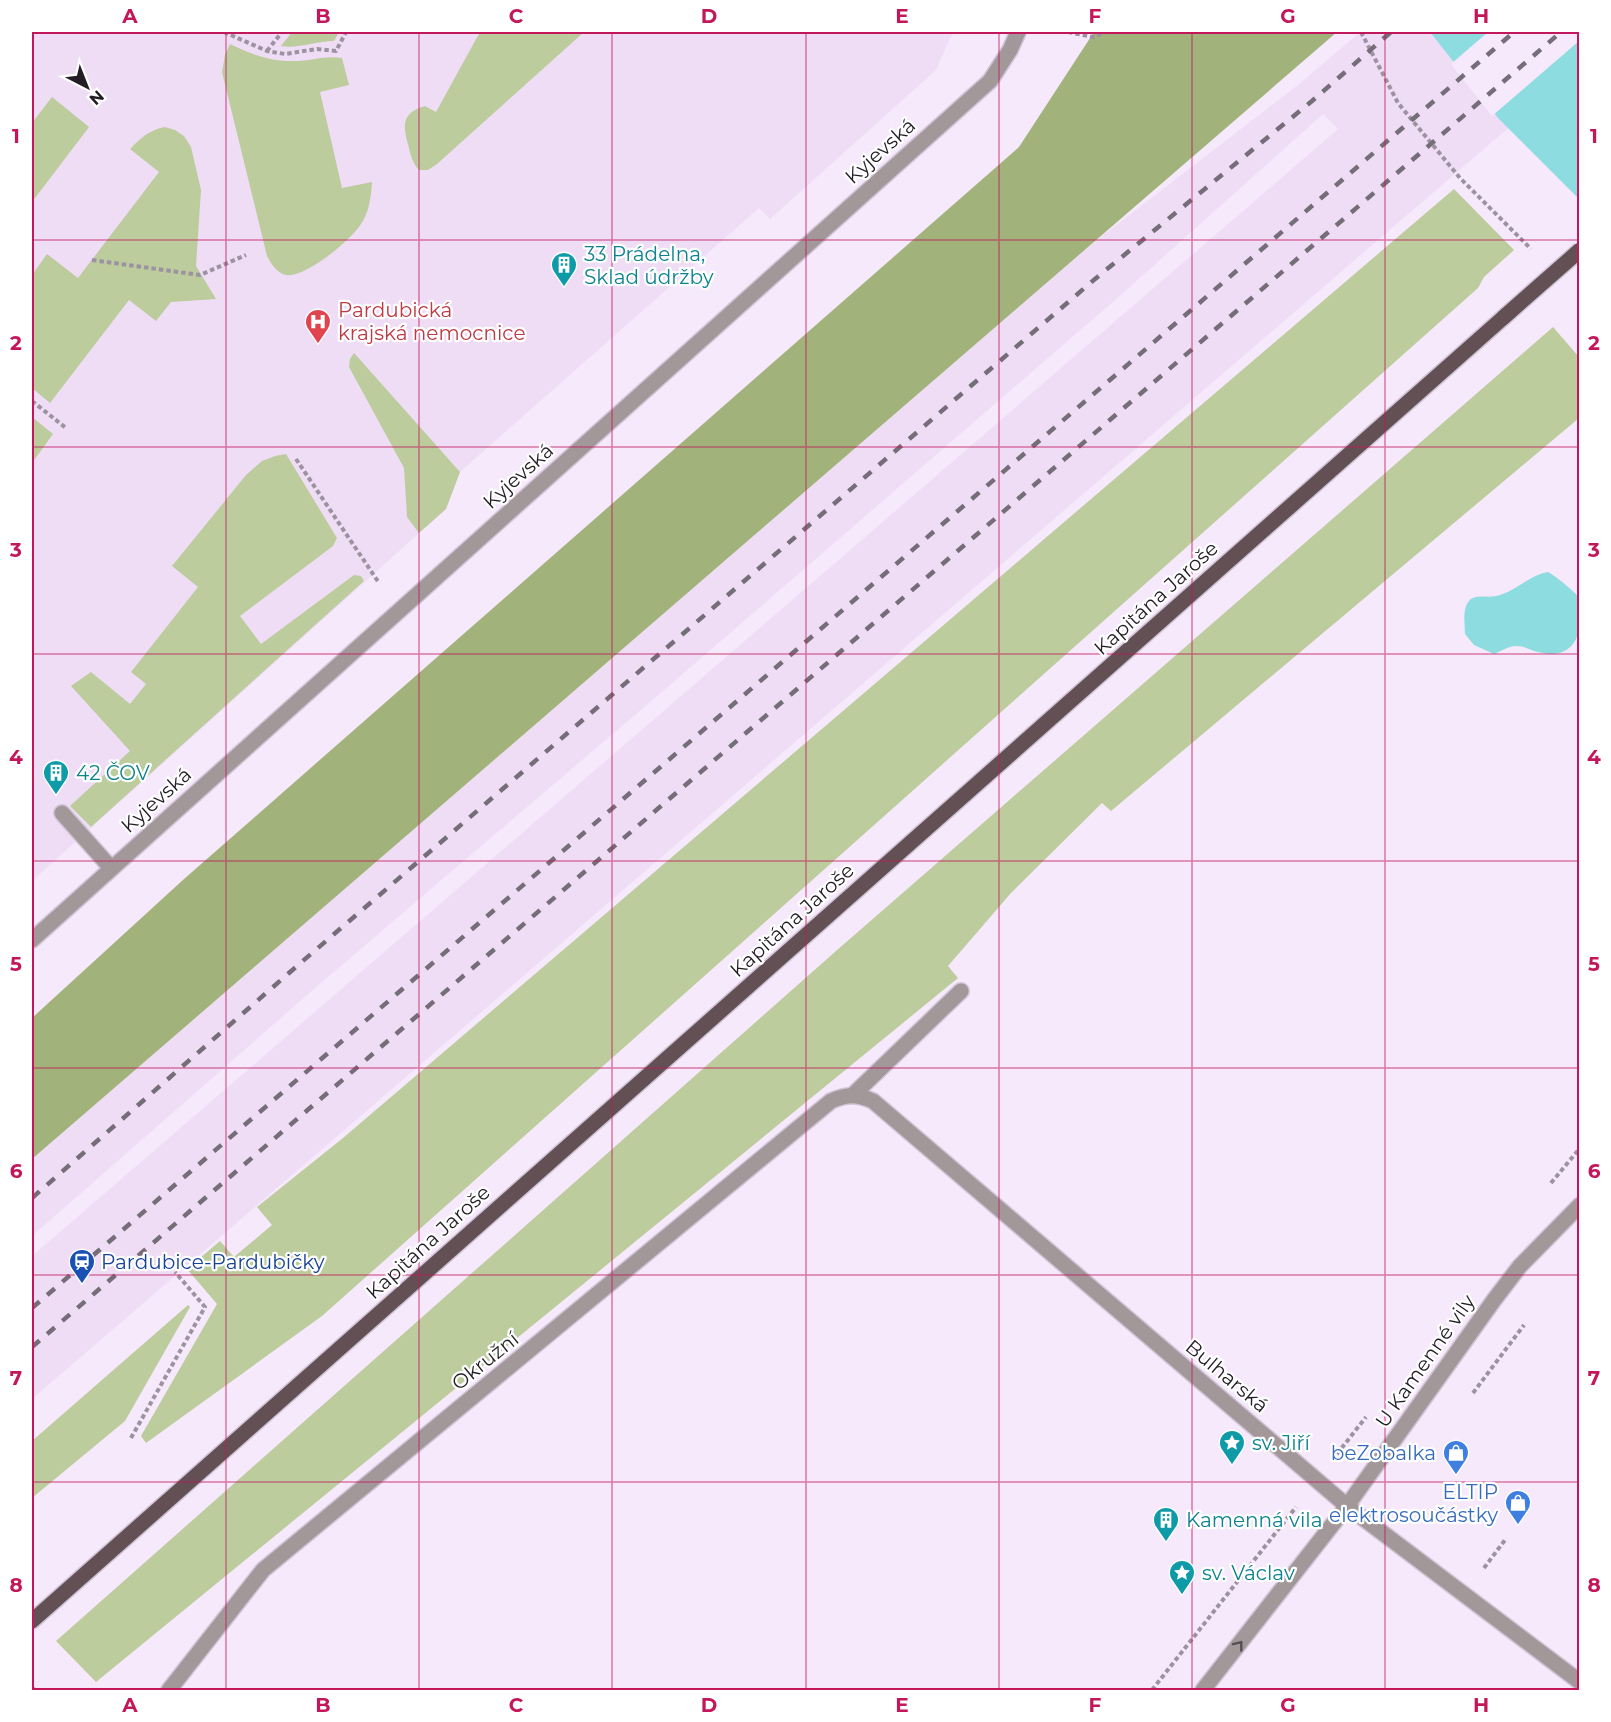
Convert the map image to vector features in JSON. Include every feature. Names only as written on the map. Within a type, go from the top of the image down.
[{"type":"main road","name":"Kapitána Jaroše","points":[[32,1621],[1580,250]]},
{"type":"street","name":"Kyjevská","points":[[32,940],[990,81],[1010,50],[1018,32]]},
{"type":"street","points":[[62,813],[111,868]]},
{"type":"street","points":[[854,1094],[961,991]]},
{"type":"street","name":"Bulharská","points":[[854,1094],[873,1101],[1347,1506],[1580,1682]]},
{"type":"street","name":"Okružní","points":[[169,1690],[263,1570],[831,1101],[854,1094]]},
{"type":"street","name":"U Kamenné vily","points":[[1203,1690],[1347,1506],[1520,1266],[1580,1205]]},
{"type":"path","points":[[224,32],[267,51],[285,54],[317,49],[336,51],[346,32]]},
{"type":"path","points":[[267,51],[282,32]]},
{"type":"path","points":[[1068,32],[1093,37],[1107,32]]},
{"type":"path","points":[[1361,32],[1398,103],[1460,178],[1537,255]]},
{"type":"path","points":[[92,260],[200,275],[246,255]]},
{"type":"path","points":[[32,401],[66,428]]},
{"type":"path","points":[[296,459],[381,586]]},
{"type":"path","points":[[131,1438],[205,1307],[175,1272]]},
{"type":"path","points":[[1152,1690],[1317,1480]]},
{"type":"path","points":[[1482,1570],[1505,1540]]},
{"type":"shaded area","name":"Pardubická krajská nemocnice","points":[[32,32],[955,32],[936,70],[770,219],[759,208],[460,472],[446,509],[32,881]]},
{"type":"shaded area","points":[[292,32],[339,32],[334,41],[281,46]]},
{"type":"shaded area","points":[[480,32],[584,32],[437,164],[428,170],[419,170],[412,160],[407,140],[405,122],[407,117],[425,106],[436,112]]},
{"type":"shaded area","points":[[1094,32],[1337,32],[32,1159],[32,1018],[184,879],[1019,147]]},
{"type":"shaded area","points":[[1360,32],[1579,32],[1579,67],[32,1399],[32,1256],[1338,129],[1323,114],[1114,301],[315,988],[32,1236],[32,1159],[277,944],[1076,256],[1298,85]]},
{"type":"shaded area","points":[[1430,32],[1579,32],[1579,199],[1498,118]]},
{"type":"shaded area","points":[[230,44],[253,54],[277,60],[342,58],[349,85],[320,92],[342,188],[372,182],[369,206],[362,222],[346,241],[326,258],[304,271],[286,275],[272,265],[267,256],[222,72]]},
{"type":"shaded area","points":[[52,97],[89,127],[32,202],[32,123]]},
{"type":"shaded area","points":[[165,127],[184,136],[191,147],[201,190],[196,266],[216,299],[171,302],[156,321],[129,300],[50,403],[32,388],[32,275],[47,254],[78,278],[159,172],[130,149],[146,135]]},
{"type":"shaded area","points":[[1454,189],[1514,250],[1484,277],[1478,288],[322,1316],[146,1443],[141,1436],[217,1304],[187,1269],[220,1241],[234,1257],[272,1225],[257,1207],[343,1138]]},
{"type":"shaded area","points":[[1553,327],[1579,357],[1579,418],[1111,811],[1102,803],[1011,893],[948,966],[958,978],[96,1682],[56,1641],[836,951]]},
{"type":"shaded area","points":[[354,353],[460,472],[446,509],[419,533],[407,517],[404,468],[349,367]]},
{"type":"shaded area","points":[[32,417],[53,434],[32,463]]},
{"type":"shaded area","points":[[286,454],[337,538],[333,546],[240,616],[261,644],[354,575],[361,576],[364,581],[91,827],[70,806],[130,751],[71,686],[91,672],[130,704],[146,684],[131,672],[198,587],[172,566],[246,475],[262,461]]},
{"type":"shaded area","points":[[1548,572],[1580,599],[1579,628],[1570,648],[1548,654],[1513,646],[1494,654],[1474,645],[1465,634],[1465,613],[1469,601],[1474,598],[1503,594],[1535,576]]},
{"type":"shaded area","points":[[188,1305],[190,1307],[125,1421],[32,1498],[32,1441]]},
{"type":"pier","points":[[1488,32],[1579,32],[1579,41],[1492,116],[1451,64]]},
{"type":"railway","points":[[32,1198],[297,966],[1095,279],[1312,101],[1391,32]]},
{"type":"railway","points":[[32,1308],[1514,32]]},
{"type":"railway","points":[[32,1347],[1561,32]]},
{"type":"place","name":"33 Prádelna, Sklad údržby","points":[[564,288]]},
{"type":"place","name":"Pardubická krajská nemocnice","points":[[318,345]]},
{"type":"place","name":"42 ČOV","points":[[56,796]]},
{"type":"place","name":"Pardubice-Pardubičky","points":[[82,1285]]},
{"type":"place","name":"sv. Jiří","points":[[1232,1466]]},
{"type":"place","name":"beZobalka","points":[[1456,1476]]},
{"type":"place","name":"ELTIP elektrosoučástky","points":[[1518,1526]]},
{"type":"place","name":"Kamenná vila","points":[[1166,1543]]},
{"type":"place","name":"sv. Václav","points":[[1182,1596]]}]
